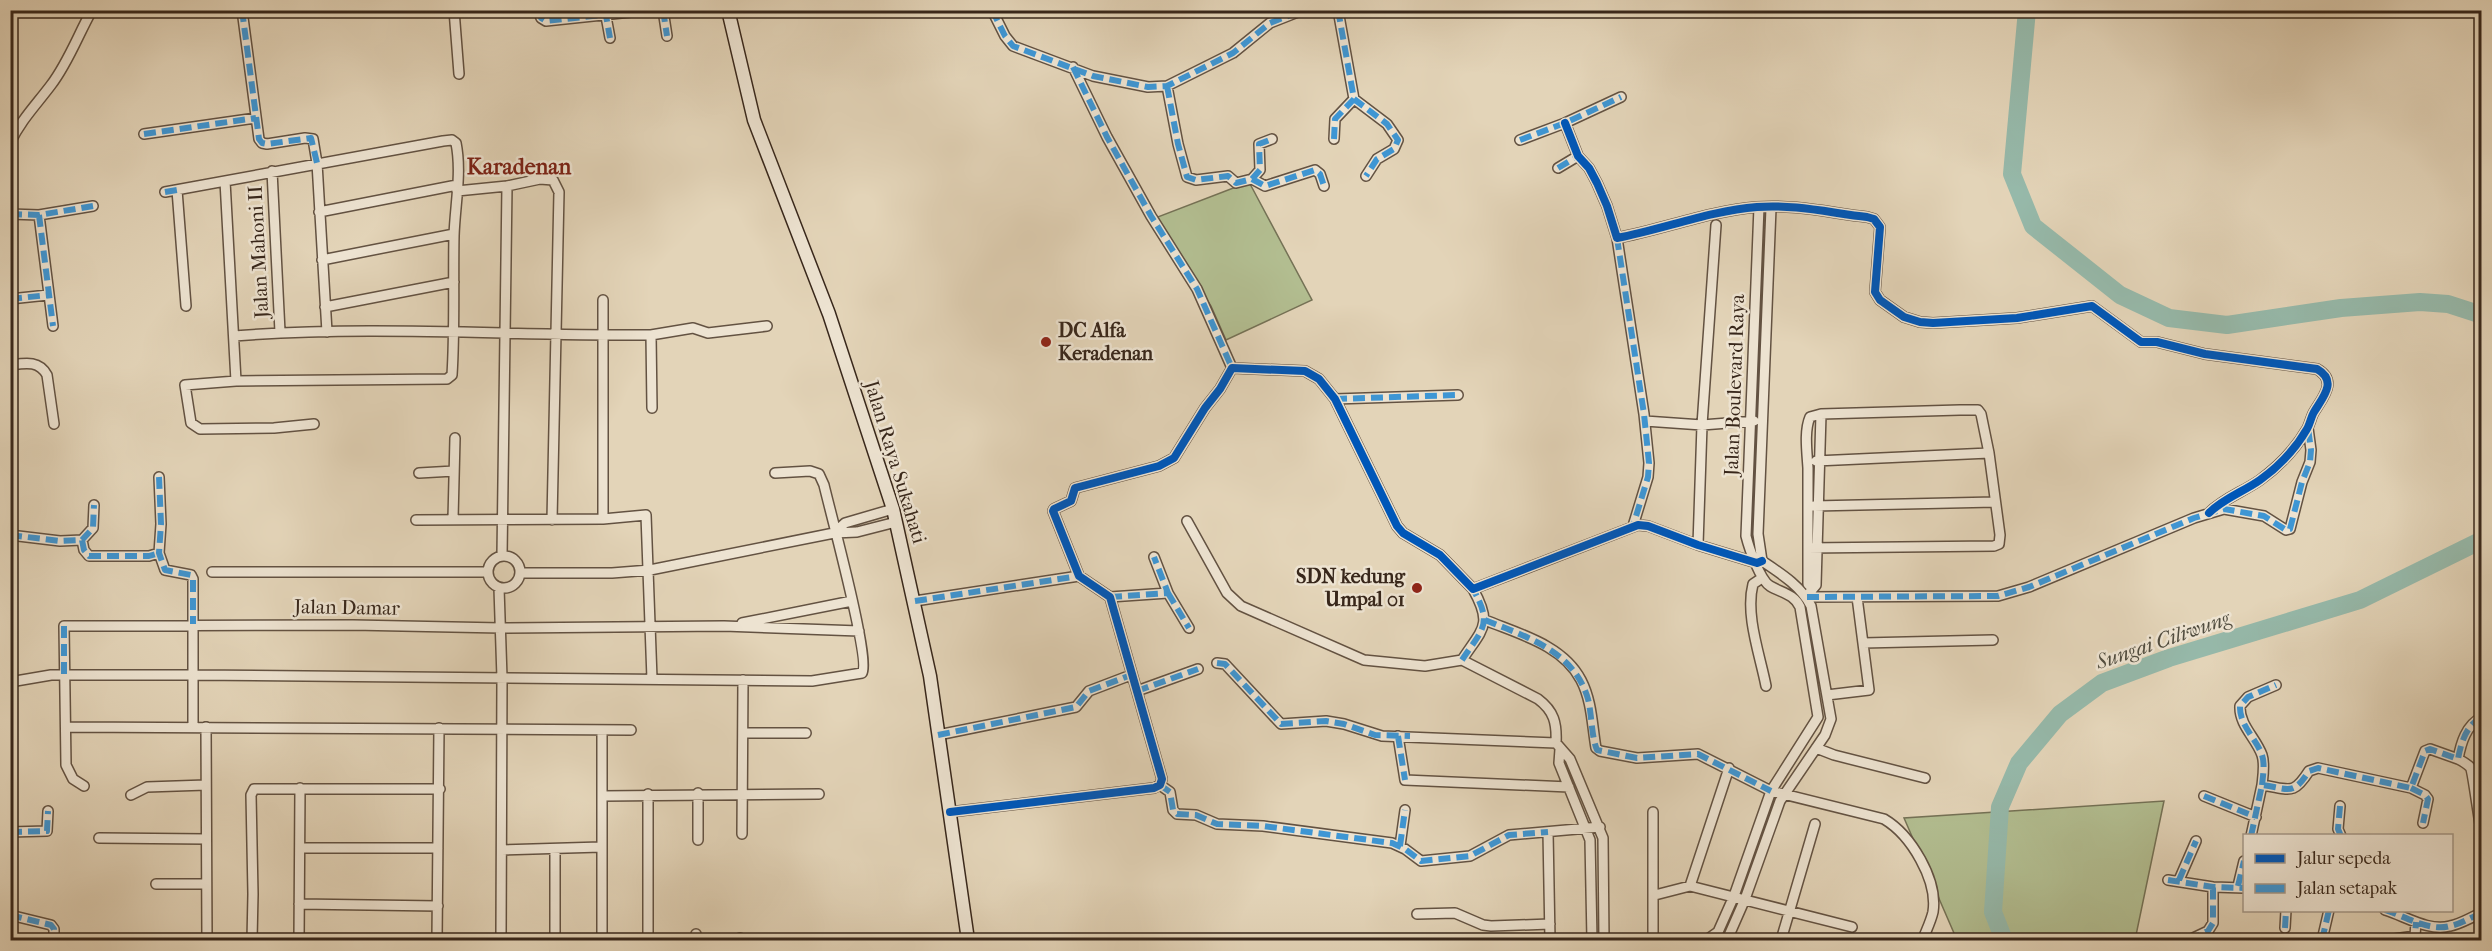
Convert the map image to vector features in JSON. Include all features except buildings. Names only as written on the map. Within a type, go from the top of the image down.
[{"type":"main road","name":"Jalan Raya Sukahati","points":[[728,10],[754,120],[829,314],[893,509],[930,676],[968,940]]},
{"type":"street","points":[[10,143],[22,121],[64,65],[92,10]]},
{"type":"street","points":[[242,10],[259,139],[262,143],[311,138],[317,164],[327,332]]},
{"type":"street","points":[[454,10],[459,74]]},
{"type":"street","points":[[538,10],[541,18],[546,21],[650,10]]},
{"type":"street","points":[[663,10],[667,36]]},
{"type":"street","points":[[993,10],[1005,36],[1013,46],[1093,76],[1148,87],[1167,86],[1233,53],[1284,13],[1303,10]]},
{"type":"street","points":[[1338,10],[1354,99],[1357,104],[1388,124],[1398,140],[1394,148],[1377,159],[1366,176]]},
{"type":"street","points":[[605,13],[610,38]]},
{"type":"street","points":[[1073,67],[1107,137],[1150,216],[1197,289],[1232,368]]},
{"type":"street","points":[[1167,86],[1187,177],[1196,180],[1228,176],[1236,183],[1252,179],[1260,170],[1258,144],[1272,139]]},
{"type":"street","points":[[1520,140],[1565,123],[1621,97]]},
{"type":"street","points":[[1334,140],[1335,119],[1354,99]]},
{"type":"street","points":[[144,134],[256,118]]},
{"type":"street","points":[[1565,123],[1578,156],[1598,183],[1617,238],[1645,421],[1648,477],[1633,526]]},
{"type":"street","points":[[165,192],[452,140],[457,145],[452,375],[447,379],[236,381],[185,385],[191,423],[200,429],[274,428],[314,424]]},
{"type":"street","points":[[1558,168],[1578,156]]},
{"type":"street","points":[[1252,179],[1265,186],[1315,170],[1320,174],[1324,186]]},
{"type":"street","name":"Jalan Mahoni II","points":[[272,171],[280,332]]},
{"type":"street","points":[[320,213],[457,188],[507,186],[540,179],[553,180],[557,184],[560,192],[552,520]]},
{"type":"street","points":[[225,181],[236,381]]},
{"type":"street","points":[[502,556],[507,186]]},
{"type":"street","points":[[177,190],[186,306]]},
{"type":"street","points":[[10,214],[39,215],[93,206]]},
{"type":"street","points":[[1617,238],[1699,217],[1759,207],[1802,208],[1874,219],[1880,227],[1881,238],[1875,292],[1880,300],[1911,321],[1953,323],[2017,318],[2092,306],[2142,342],[2157,342],[2205,354],[2317,369],[2327,376],[2328,384],[2308,428],[2273,470],[2220,502],[2209,513]]},
{"type":"street","name":"Jalan Boulevard Raya","points":[[1759,207],[1746,536],[1749,548],[1759,562]]},
{"type":"street","name":"Jalan Boulevard Raya","points":[[1759,562],[1762,422],[1772,208]]},
{"type":"street","points":[[39,215],[53,326]]},
{"type":"street","points":[[1698,545],[1702,426],[1716,225]]},
{"type":"street","points":[[322,260],[454,234]]},
{"type":"street","points":[[325,307],[454,282]]},
{"type":"street","points":[[10,299],[48,295]]},
{"type":"street","points":[[603,300],[603,519]]},
{"type":"street","points":[[234,336],[280,332],[651,335],[693,328],[708,333],[767,326]]},
{"type":"street","points":[[651,335],[652,408]]},
{"type":"street","points":[[10,365],[33,363],[39,364],[44,369],[47,375],[54,424]]},
{"type":"street","points":[[1232,368],[1305,371],[1319,379],[1335,399],[1397,526],[1403,533],[1440,555],[1473,589],[1485,613],[1483,627],[1462,660]]},
{"type":"street","points":[[1168,593],[1110,597],[1079,576],[1054,516],[1054,508],[1071,501],[1075,488],[1159,466],[1174,458],[1232,368]]},
{"type":"street","points":[[1335,399],[1458,395]]},
{"type":"street","points":[[1800,607],[1816,585],[1812,549],[1808,506],[1808,419],[1812,414],[1978,410],[1983,418],[1989,453],[2000,540],[1994,546],[1812,549]]},
{"type":"street","points":[[1812,549],[1819,505],[1821,414]]},
{"type":"street","points":[[1645,421],[1702,426],[1762,422]]},
{"type":"street","points":[[1807,597],[1998,596],[2029,587],[2209,513],[2224,509],[2264,516],[2286,530],[2290,529],[2302,482],[2310,462],[2308,428]]},
{"type":"street","points":[[453,519],[455,438]]},
{"type":"street","points":[[1808,461],[1989,453]]},
{"type":"street","points":[[419,473],[454,471]]},
{"type":"street","points":[[10,682],[30,677],[64,675],[823,680],[862,674],[865,666],[852,601],[824,485],[819,474],[810,471],[775,473]]},
{"type":"street","points":[[159,477],[161,524],[159,553],[165,570],[191,574],[193,579],[193,728]]},
{"type":"street","points":[[1808,506],[1995,502]]},
{"type":"street","points":[[10,535],[60,541],[82,540],[93,528],[94,505]]},
{"type":"street","points":[[834,532],[845,523],[893,509]]},
{"type":"street","points":[[416,520],[603,519],[646,515],[650,570],[652,679]]},
{"type":"street","points":[[1187,521],[1227,593],[1241,606],[1364,660],[1425,666],[1462,660],[1538,699],[1548,707],[1557,727],[1558,763],[1586,827],[1592,853],[1592,940]]},
{"type":"street","points":[[520,573],[612,573],[650,570],[834,532],[857,532],[896,522]]},
{"type":"street","points":[[1473,589],[1633,526],[1648,526],[1698,545],[1759,562],[1786,577],[1807,597],[1815,622],[1826,692],[1832,714],[1827,732],[1780,801],[1745,899],[1727,940]]},
{"type":"street","points":[[82,540],[84,550],[89,556],[149,556],[159,553]]},
{"type":"street","points":[[502,556],[513,559],[520,573],[513,586],[499,588],[493,585],[487,572],[495,559],[502,556]]},
{"type":"street","points":[[1154,557],[1168,593],[1188,628]]},
{"type":"street","points":[[1688,940],[1714,936],[1734,896],[1771,791],[1814,725],[1818,710],[1800,607],[1796,600],[1768,585],[1762,578],[1759,562]]},
{"type":"street","points":[[212,572],[487,572]]},
{"type":"street","points":[[915,601],[1079,576]]},
{"type":"street","points":[[1762,578],[1753,584],[1751,593],[1753,619],[1766,686]]},
{"type":"street","points":[[499,588],[502,678],[501,940]]},
{"type":"street","points":[[950,812],[1154,789],[1160,785],[1162,779],[1110,597]]},
{"type":"street","points":[[1814,691],[1869,690],[1857,597]]},
{"type":"street","points":[[724,626],[852,601]]},
{"type":"street","points":[[1485,620],[1549,647],[1581,679],[1587,696],[1597,750],[1637,758],[1698,754],[1771,791],[1884,819],[1898,827],[1909,839],[1933,891],[1933,912],[1923,939]]},
{"type":"street","name":"Jalan Damar","points":[[64,675],[64,626],[193,624],[501,628],[724,626]]},
{"type":"street","points":[[724,626],[858,631]]},
{"type":"street","points":[[1863,643],[1994,640]]},
{"type":"street","points":[[1217,663],[1225,664],[1281,724],[1326,721],[1344,724],[1375,735],[1558,746],[1570,759],[1603,838],[1604,940]]},
{"type":"street","points":[[1137,691],[1198,669]]},
{"type":"street","points":[[64,675],[68,773],[84,786]]},
{"type":"street","points":[[938,735],[1076,707],[1089,691],[1131,675]]},
{"type":"street","points":[[742,834],[743,680]]},
{"type":"street","points":[[2252,834],[2262,784],[2262,755],[2240,715],[2240,706],[2248,697],[2276,685]]},
{"type":"street","points":[[2458,759],[2462,741],[2469,728],[2481,717]]},
{"type":"street","points":[[1814,725],[1827,732]]},
{"type":"street","points":[[66,727],[631,730]]},
{"type":"street","points":[[206,727],[207,940]]},
{"type":"street","points":[[437,940],[439,728]]},
{"type":"street","points":[[602,730],[602,940]]},
{"type":"street","points":[[743,733],[806,733]]},
{"type":"street","points":[[1398,736],[1405,780],[1569,787]]},
{"type":"street","points":[[1816,748],[1834,755],[1925,778]]},
{"type":"street","points":[[2411,788],[2425,751],[2430,749],[2458,759],[2469,766],[2481,834]]},
{"type":"street","points":[[1690,886],[1729,768]]},
{"type":"street","points":[[2262,784],[2293,789],[2298,787],[2309,771],[2318,768],[2411,788],[2428,799],[2423,823]]},
{"type":"street","points":[[131,795],[147,787],[206,785]]},
{"type":"street","points":[[1160,785],[1170,792],[1173,810],[1177,814],[1196,814],[1217,824],[1318,832],[1400,846],[1417,860],[1426,862],[1470,856],[1509,835],[1600,827]]},
{"type":"street","points":[[252,940],[252,791],[260,787],[440,789]]},
{"type":"street","points":[[299,940],[300,788]]},
{"type":"street","points":[[603,796],[698,793],[819,794]]},
{"type":"street","points":[[698,793],[698,840]]},
{"type":"street","points":[[648,794],[648,940]]},
{"type":"street","points":[[2204,796],[2256,817]]},
{"type":"street","points":[[2340,806],[2338,829],[2340,834]]},
{"type":"street","points":[[1400,846],[1405,810]]},
{"type":"street","points":[[10,832],[47,831],[48,811]]},
{"type":"street","points":[[1653,812],[1655,895],[1653,940]]},
{"type":"street","points":[[1780,940],[1791,912],[1815,824]]},
{"type":"street","points":[[1548,832],[1550,940]]},
{"type":"street","points":[[99,838],[206,839]]},
{"type":"street","points":[[2179,880],[2196,841]]},
{"type":"street","points":[[502,850],[601,847]]},
{"type":"street","points":[[300,848],[438,848]]},
{"type":"street","points":[[555,849],[555,940]]},
{"type":"street","points":[[2168,880],[2213,887],[2241,887],[2243,870]]},
{"type":"street","points":[[156,884],[206,884]]},
{"type":"street","points":[[1655,895],[1690,886],[1852,927]]},
{"type":"street","points":[[2189,940],[2208,931],[2213,923],[2213,887]]},
{"type":"street","points":[[299,904],[438,906]]},
{"type":"street","points":[[2285,928],[2286,912]]},
{"type":"street","points":[[2322,940],[2329,912]]},
{"type":"street","points":[[2390,912],[2435,927],[2451,926],[2481,913]]},
{"type":"street","points":[[1417,914],[1455,913],[1491,926],[1550,924]]},
{"type":"street","points":[[10,915],[51,925],[54,929],[54,940]]},
{"type":"street","points":[[2386,940],[2415,936],[2416,922]]},
{"type":"green space","points":[[1249,182],[1312,300],[1226,340],[1211,306],[1155,218]]},
{"type":"green space","points":[[2164,801],[2135,940],[1957,940],[1904,818]]},
{"type":"waterway","name":"Sungai Ciliwung","points":[[2027,10],[2012,174],[2033,226],[2120,295],[2169,318],[2227,325],[2341,308],[2420,302],[2448,304],[2482,315]]},
{"type":"waterway","name":"Sungai Ciliwung","points":[[2004,940],[1993,912],[2000,807],[2019,763],[2060,714],[2102,683],[2169,658],[2360,600],[2482,540]]},
{"type":"marked path","points":[[242,10],[259,139],[262,143],[267,144],[311,138],[317,163]]},
{"type":"marked path","points":[[538,10],[541,18],[546,21],[650,10]]},
{"type":"marked path","points":[[605,10],[610,38]]},
{"type":"marked path","points":[[663,10],[667,36]]},
{"type":"marked path","points":[[992,10],[1005,36],[1013,46],[1093,76],[1148,87],[1167,86],[1233,53],[1270,23],[1303,10]]},
{"type":"marked path","points":[[1338,10],[1354,99],[1387,124],[1398,140],[1394,149],[1377,159],[1366,176]]},
{"type":"marked path","points":[[1073,67],[1107,137],[1151,216],[1197,289],[1232,368]]},
{"type":"marked path","points":[[1167,86],[1187,177],[1196,180],[1228,176],[1236,183],[1252,179],[1265,186],[1315,170],[1320,174],[1324,186]]},
{"type":"marked path","points":[[1520,140],[1565,123],[1621,97]]},
{"type":"marked path","points":[[1334,139],[1335,119],[1354,99]]},
{"type":"marked path","points":[[144,134],[256,118]]},
{"type":"marked path","points":[[1252,179],[1260,170],[1259,144],[1272,139]]},
{"type":"marked path","points":[[1558,168],[1578,156]]},
{"type":"marked path","points":[[165,192],[177,190]]},
{"type":"marked path","points":[[10,214],[39,215],[93,206]]},
{"type":"marked path","points":[[39,215],[53,326]]},
{"type":"marked path","points":[[1617,238],[1644,414],[1649,463],[1648,477],[1633,526]]},
{"type":"marked path","points":[[10,299],[48,295]]},
{"type":"marked path","points":[[1335,399],[1458,395]]},
{"type":"marked path","points":[[1807,597],[1998,596],[2029,587],[2194,518],[2224,509],[2264,516],[2286,530],[2290,529],[2302,482],[2310,462],[2308,428]]},
{"type":"marked path","points":[[159,477],[161,524],[159,553],[165,570],[191,575],[193,579],[193,624]]},
{"type":"marked path","points":[[10,535],[60,541],[82,540],[93,528],[94,505]]},
{"type":"marked path","points":[[82,540],[84,550],[89,556],[149,556],[159,553]]},
{"type":"marked path","points":[[1110,597],[1168,593],[1154,557]]},
{"type":"marked path","points":[[915,601],[1079,576]]},
{"type":"marked path","points":[[1462,660],[1483,626],[1483,611],[1473,589]]},
{"type":"marked path","points":[[1168,593],[1189,628]]},
{"type":"marked path","points":[[1485,620],[1547,648],[1572,669],[1588,699],[1597,750],[1637,758],[1698,754],[1771,791]]},
{"type":"marked path","points":[[64,626],[64,675]]},
{"type":"marked path","points":[[1217,663],[1225,664],[1281,724],[1326,721],[1344,724],[1375,735],[1410,736]]},
{"type":"marked path","points":[[1137,691],[1198,669]]},
{"type":"marked path","points":[[938,735],[1076,707],[1089,691],[1131,675]]},
{"type":"marked path","points":[[2262,785],[2264,766],[2262,755],[2242,719],[2240,706],[2248,697],[2276,685]]},
{"type":"marked path","points":[[2251,834],[2262,785],[2290,789],[2299,784],[2309,771],[2318,768],[2411,788],[2425,751],[2430,749],[2458,759],[2468,730],[2476,720],[2482,717]]},
{"type":"marked path","points":[[1398,736],[1405,780]]},
{"type":"marked path","points":[[1160,785],[1170,792],[1173,810],[1177,814],[1196,815],[1217,824],[1263,826],[1392,843],[1421,861],[1470,856],[1509,835],[1548,832]]},
{"type":"marked path","points":[[2411,788],[2428,799],[2423,823]]},
{"type":"marked path","points":[[2204,796],[2256,817]]},
{"type":"marked path","points":[[2340,806],[2338,829],[2340,834]]},
{"type":"marked path","points":[[1400,846],[1405,810]]},
{"type":"marked path","points":[[10,832],[47,831],[48,811]]},
{"type":"marked path","points":[[2179,880],[2196,841]]},
{"type":"marked path","points":[[2238,886],[2243,865]]},
{"type":"marked path","points":[[2168,880],[2213,887],[2243,888]]},
{"type":"marked path","points":[[2189,940],[2208,931],[2213,923],[2213,887]]},
{"type":"marked path","points":[[2285,928],[2286,912]]},
{"type":"marked path","points":[[2322,940],[2329,912]]},
{"type":"marked path","points":[[2390,912],[2434,927],[2458,924],[2482,913]]},
{"type":"marked path","points":[[10,915],[51,925],[54,929],[54,940]]},
{"type":"marked path","points":[[2387,940],[2415,936],[2416,922]]},
{"type":"cycle path","points":[[1565,123],[1578,156],[1589,168],[1597,183],[1617,238],[1721,212],[1757,207],[1799,208],[1867,217],[1874,219],[1880,227],[1875,292],[1880,300],[1904,317],[1933,323],[2017,318],[2092,306],[2141,342],[2157,342],[2205,354],[2317,369],[2327,379],[2327,389],[2303,436],[2280,463],[2260,480],[2221,503],[2209,513]]},
{"type":"cycle path","points":[[950,812],[1154,788],[1160,785],[1162,779],[1110,597],[1079,576],[1053,511],[1071,501],[1075,488],[1159,466],[1174,458],[1232,368],[1305,371],[1319,379],[1335,399],[1397,526],[1403,533],[1440,555],[1473,589],[1638,525],[1648,526],[1698,545],[1757,563],[1762,561]]},
{"type":"place","name":"DC Alfa Keradenan","points":[[1046,342]]},
{"type":"place","name":"SDN kedung Umpal 01","points":[[1417,588]]},
{"type":"district","name":"Karadenan","points":[[519,166]]}]
